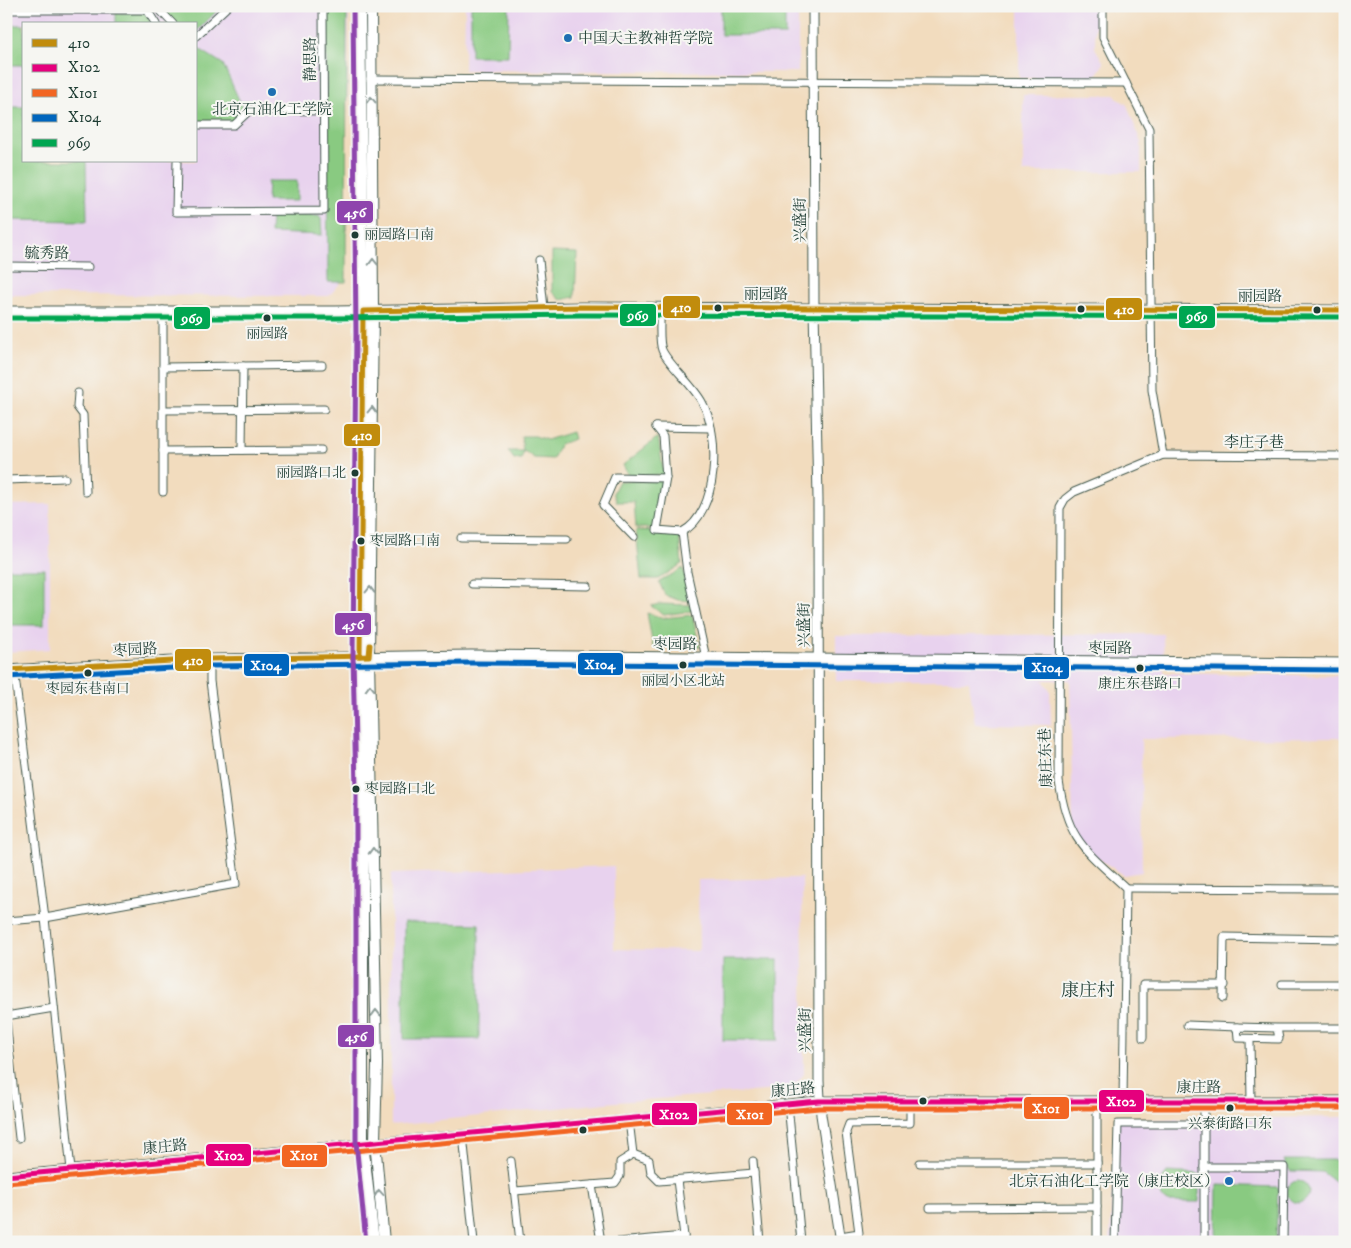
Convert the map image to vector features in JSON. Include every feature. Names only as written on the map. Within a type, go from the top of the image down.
[{"type":"main road","points":[[360,6],[368,311]]},
{"type":"main road","points":[[371,6],[363,789],[363,1142],[374,1242]]},
{"type":"main road","points":[[365,656],[377,1064],[375,1141],[384,1242]]},
{"type":"street","points":[[156,6],[171,22]]},
{"type":"street","points":[[198,34],[228,6]]},
{"type":"street","name":"静思路","points":[[177,162],[176,212],[324,211],[323,6]]},
{"type":"street","name":"兴盛街","points":[[813,6],[814,308],[818,499],[820,1101],[840,1239]]},
{"type":"street","points":[[1103,6],[1103,37],[1149,129],[1152,390],[1163,455]]},
{"type":"street","points":[[6,10],[149,8],[155,22]]},
{"type":"street","points":[[370,79],[1126,83]]},
{"type":"street","points":[[198,125],[234,125],[250,110],[324,111]]},
{"type":"street","points":[[539,260],[544,308]]},
{"type":"street","name":"毓秀路","points":[[6,266],[88,267]]},
{"type":"street","name":"丽园路","points":[[6,311],[368,311],[544,308],[1345,310]]},
{"type":"street","points":[[660,308],[662,349],[704,403],[711,428],[715,455],[711,486],[701,513],[691,528],[682,532],[657,530],[666,478],[662,436],[656,427],[711,428]]},
{"type":"street","points":[[163,310],[163,492]]},
{"type":"street","points":[[163,367],[322,365]]},
{"type":"street","points":[[242,450],[243,366]]},
{"type":"street","points":[[78,393],[77,407],[83,415],[86,492]]},
{"type":"street","points":[[163,410],[242,408],[324,409]]},
{"type":"street","points":[[163,451],[321,450]]},
{"type":"street","name":"李庄子巷","points":[[1163,455],[1345,456]]},
{"type":"street","name":"康庄东巷","points":[[1126,888],[1082,846],[1073,834],[1063,810],[1059,781],[1060,508],[1065,499],[1074,492],[1163,455]]},
{"type":"street","points":[[634,537],[603,505],[615,477],[666,478]]},
{"type":"street","points":[[6,480],[66,478]]},
{"type":"street","points":[[682,532],[688,572],[706,658]]},
{"type":"street","points":[[461,538],[567,538]]},
{"type":"street","points":[[472,584],[588,586]]},
{"type":"street","name":"枣园路","points":[[10,669],[210,659],[365,656],[1345,663]]},
{"type":"street","points":[[6,921],[45,918],[236,884],[211,690],[210,659]]},
{"type":"street","points":[[10,669],[45,918],[71,1170]]},
{"type":"street","points":[[1123,1101],[1126,888],[1345,889]]},
{"type":"street","points":[[1223,998],[1225,985],[1224,937],[1345,939]]},
{"type":"street","points":[[1282,984],[1345,984]]},
{"type":"street","points":[[1143,1038],[1143,986],[1225,985]]},
{"type":"street","points":[[18,1138],[8,1058],[6,1018],[54,1008]]},
{"type":"street","points":[[1187,1025],[1345,1028]]},
{"type":"street","points":[[1237,1027],[1238,1038],[1279,1039],[1277,1028]]},
{"type":"street","points":[[1250,1038],[1250,1101]]},
{"type":"street","name":"康庄路","points":[[6,1176],[820,1101],[1345,1101]]},
{"type":"street","points":[[840,1239],[859,1233],[846,1132],[849,1124],[910,1123],[910,1101]]},
{"type":"street","points":[[1097,1242],[1098,1101]]},
{"type":"street","points":[[1204,1101],[1204,1242]]},
{"type":"street","points":[[788,1104],[801,1242]]},
{"type":"street","points":[[629,1120],[633,1154]]},
{"type":"street","points":[[1115,1242],[1118,1124],[1204,1124]]},
{"type":"street","points":[[463,1135],[474,1242]]},
{"type":"street","points":[[633,1154],[649,1160],[651,1173],[659,1181],[754,1173]]},
{"type":"street","points":[[514,1192],[614,1183],[620,1176],[620,1162],[633,1154]]},
{"type":"street","points":[[511,1161],[520,1242]]},
{"type":"street","points":[[753,1161],[760,1242]]},
{"type":"street","points":[[920,1163],[1097,1163]]},
{"type":"street","points":[[1204,1167],[1284,1168],[1283,1242]]},
{"type":"street","points":[[618,1242],[684,1239],[676,1180]]},
{"type":"street","points":[[592,1185],[601,1242]]},
{"type":"street","points":[[930,1208],[1097,1207]]},
{"type":"shaded area","name":"北京石油化工学院","points":[[6,6],[349,6],[344,279],[329,296],[6,295]]},
{"type":"shaded area","name":"中国天主教神哲学院","points":[[465,6],[798,6],[798,72],[464,70]]},
{"type":"shaded area","points":[[1019,6],[1095,6],[1095,48],[1104,63],[1094,78],[1019,78]]},
{"type":"shaded area","points":[[1023,95],[1114,95],[1127,105],[1141,143],[1141,172],[1023,172]]},
{"type":"shaded area","points":[[50,504],[50,649],[6,652],[6,505]]},
{"type":"shaded area","points":[[1163,634],[1164,673],[1345,676],[1345,738],[1141,739],[1142,872],[1124,875],[1086,851],[1073,834],[1070,680],[1043,680],[1050,690],[1051,725],[975,724],[969,681],[836,681],[836,636]]},
{"type":"shaded area","points":[[614,866],[614,949],[699,951],[698,880],[802,878],[804,1074],[792,1089],[616,1102],[391,1125],[391,874]]},
{"type":"shaded area","name":"北京石油化工学院（康庄校区）","points":[[1345,1117],[1345,1242],[1110,1242],[1115,1120]]},
{"type":"green space","points":[[159,6],[222,6],[198,30],[198,22],[174,22]]},
{"type":"green space","points":[[326,6],[347,6],[346,282],[328,282]]},
{"type":"green space","points":[[471,6],[509,6],[508,56],[471,56]]},
{"type":"green space","points":[[721,6],[785,6],[785,35],[721,35]]},
{"type":"green space","points":[[116,13],[145,13],[151,22],[116,22]]},
{"type":"green space","points":[[6,25],[22,25],[22,65],[6,65]]},
{"type":"green space","points":[[198,48],[223,64],[244,111],[233,122],[198,122]]},
{"type":"green space","points":[[10,107],[22,107],[22,162],[86,162],[87,221],[9,220]]},
{"type":"green space","points":[[268,181],[297,181],[297,201],[267,201]]},
{"type":"green space","points":[[271,215],[319,216],[321,219],[322,235],[270,233]]},
{"type":"green space","points":[[552,252],[577,253],[575,297],[561,300],[552,292]]},
{"type":"green space","points":[[572,432],[574,439],[560,444],[553,459],[534,458],[524,451],[521,459],[514,459],[508,451],[523,451],[521,436],[535,436],[547,440]]},
{"type":"green space","points":[[658,437],[664,475],[628,475],[623,465]]},
{"type":"green space","points":[[619,481],[664,481],[655,528],[636,528],[634,502],[617,502],[613,493]]},
{"type":"green space","points":[[636,530],[654,531],[654,535],[679,536],[682,564],[658,579],[641,579]]},
{"type":"green space","points":[[683,568],[691,601],[678,600],[665,595],[659,582]]},
{"type":"green space","points":[[6,569],[44,569],[44,625],[6,625]]},
{"type":"green space","points":[[659,604],[691,605],[692,611],[664,615],[651,606]]},
{"type":"green space","points":[[647,613],[663,618],[692,615],[700,647],[653,647]]},
{"type":"green space","points":[[404,922],[479,924],[479,1039],[404,1039]]},
{"type":"green space","points":[[723,960],[778,960],[778,1040],[723,1040]]},
{"type":"green space","points":[[1284,1160],[1337,1160],[1337,1183],[1322,1172],[1290,1171]]},
{"type":"green space","points":[[1167,1172],[1199,1174],[1199,1202],[1167,1202],[1161,1196],[1160,1188]]},
{"type":"green space","points":[[1298,1181],[1308,1188],[1309,1192],[1302,1202],[1298,1203],[1288,1196],[1287,1192],[1294,1182]]},
{"type":"green space","points":[[1217,1185],[1278,1187],[1276,1242],[1216,1242]]},
{"type":"transit line","name":"456","points":[[353,6],[356,334],[353,656],[356,789],[356,1142],[366,1242]]},
{"type":"transit line","name":"410","points":[[360,656],[363,311],[581,307],[1345,310]]},
{"type":"transit line","name":"969","points":[[6,318],[335,318],[581,315],[1345,317]]},
{"type":"transit line","name":"410","points":[[6,670],[210,659],[369,656],[370,645]]},
{"type":"transit line","name":"X104","points":[[6,677],[210,666],[471,663],[1345,670]]},
{"type":"transit line","name":"X102","points":[[6,1176],[819,1101],[1345,1101]]},
{"type":"transit line","name":"X101","points":[[7,1183],[819,1108],[1345,1108]]},
{"type":"place","name":"中国天主教神哲学院","points":[[568,38]]},
{"type":"place","name":"北京石油化工学院","points":[[272,92]]},
{"type":"place","name":"丽园路口南","points":[[355,235]]},
{"type":"place","name":"丽园路","points":[[267,318]]},
{"type":"place","name":"丽园路口北","points":[[355,473]]},
{"type":"place","name":"枣园路口南","points":[[361,541]]},
{"type":"place","name":"丽园小区北站","points":[[683,665]]},
{"type":"place","name":"康庄东巷路口","points":[[1140,668]]},
{"type":"place","name":"枣园东巷南口","points":[[88,673]]},
{"type":"place","name":"枣园路口北","points":[[356,789]]},
{"type":"place","name":"兴泰街路口东","points":[[1230,1108]]},
{"type":"place","name":"北京石油化工学院（康庄校区）","points":[[1229,1181]]},
{"type":"district","name":"康庄村","points":[[1088,991]]}]
